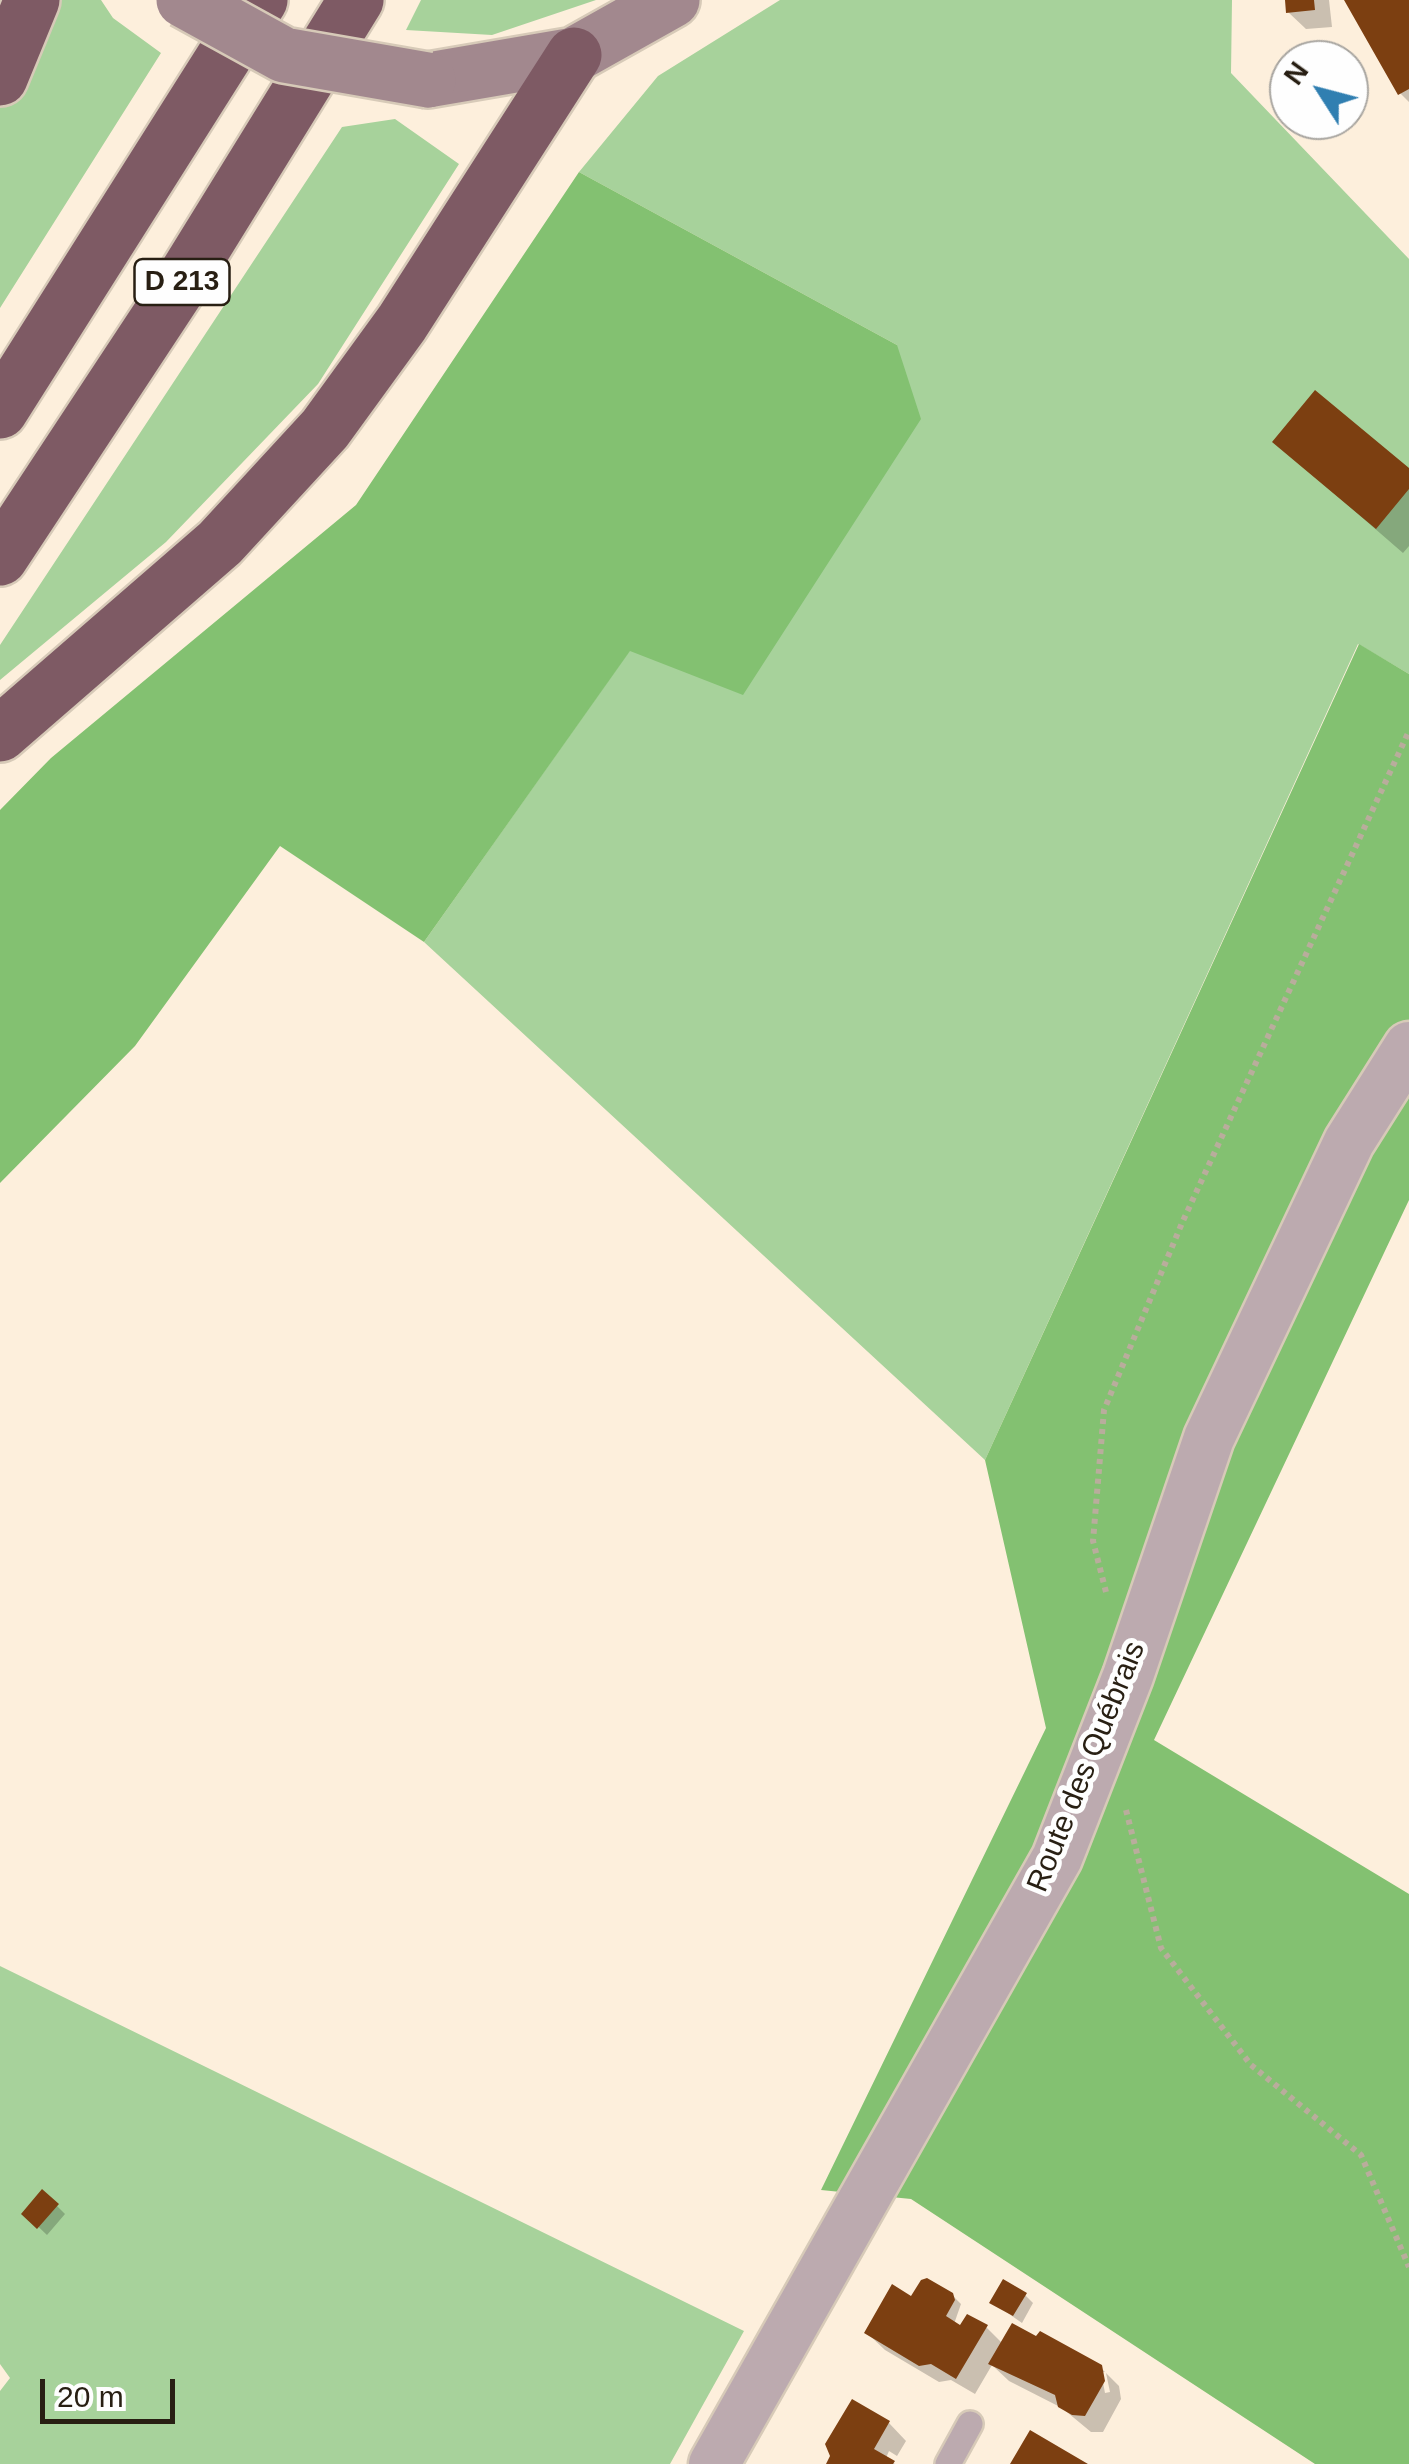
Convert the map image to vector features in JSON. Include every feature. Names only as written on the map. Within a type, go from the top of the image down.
[{"type":"highway","points":[[0,78],[32,0]]},
{"type":"highway","name":"D 213","points":[[0,411],[260,0]]},
{"type":"highway","name":"D 213","points":[[0,558],[191,269],[356,0]]},
{"type":"highway","points":[[0,734],[220,543],[325,429],[402,323],[574,55]]},
{"type":"main road","points":[[184,0],[284,55],[428,80],[574,55],[672,0]]},
{"type":"street","name":"Route des Québrais","points":[[714,2464],[1057,1858],[1128,1676],[1209,1438],[1349,1142],[1409,1047]]},
{"type":"lane","points":[[948,2464],[970,2424]]},
{"type":"green space","points":[[0,0],[101,0],[113,18],[161,53],[0,308]]},
{"type":"green space","points":[[421,0],[596,0],[492,35],[406,30]]},
{"type":"green space","points":[[780,0],[1232,0],[1231,73],[1269,113],[1269,140],[1295,140],[1409,259],[1409,674],[1358,644],[985,1460],[424,942],[630,650],[897,345],[579,172],[658,76]]},
{"type":"green space","points":[[395,119],[459,164],[318,384],[166,542],[0,680],[0,645],[342,127]]},
{"type":"green space","points":[[579,172],[897,345],[921,419],[743,695],[630,651],[424,942],[280,846],[135,1046],[0,1183],[0,810],[51,758],[356,505]]},
{"type":"green space","points":[[1359,644],[1409,674],[1409,1200],[1154,1740],[1409,1894],[1409,2464],[1315,2464],[911,2199],[821,2190],[1046,1728],[985,1460]]},
{"type":"green space","points":[[0,1966],[744,2331],[670,2464],[0,2464],[0,2391],[10,2378],[0,2364]]},
{"type":"building","points":[[1285,0],[1314,0],[1315,10],[1286,13]]},
{"type":"building","points":[[1344,0],[1409,0],[1409,89],[1398,95]]},
{"type":"building","points":[[1315,390],[1409,468],[1409,489],[1376,529],[1272,442]]},
{"type":"building","points":[[42,2189],[59,2204],[37,2229],[21,2214]]},
{"type":"building","points":[[927,2278],[953,2293],[955,2300],[946,2316],[960,2325],[967,2314],[988,2325],[956,2379],[931,2364],[919,2366],[864,2333],[892,2284],[911,2296],[921,2280]]},
{"type":"building","points":[[1003,2279],[1027,2293],[1013,2316],[989,2303]]},
{"type":"building","points":[[1012,2323],[1036,2336],[1040,2331],[1102,2365],[1105,2381],[1085,2416],[1072,2415],[1058,2407],[1055,2395],[988,2364]]},
{"type":"building","points":[[852,2399],[890,2421],[874,2449],[895,2461],[893,2464],[826,2464],[830,2456],[825,2444]]},
{"type":"building","points":[[1030,2430],[1088,2464],[1010,2464]]}]
